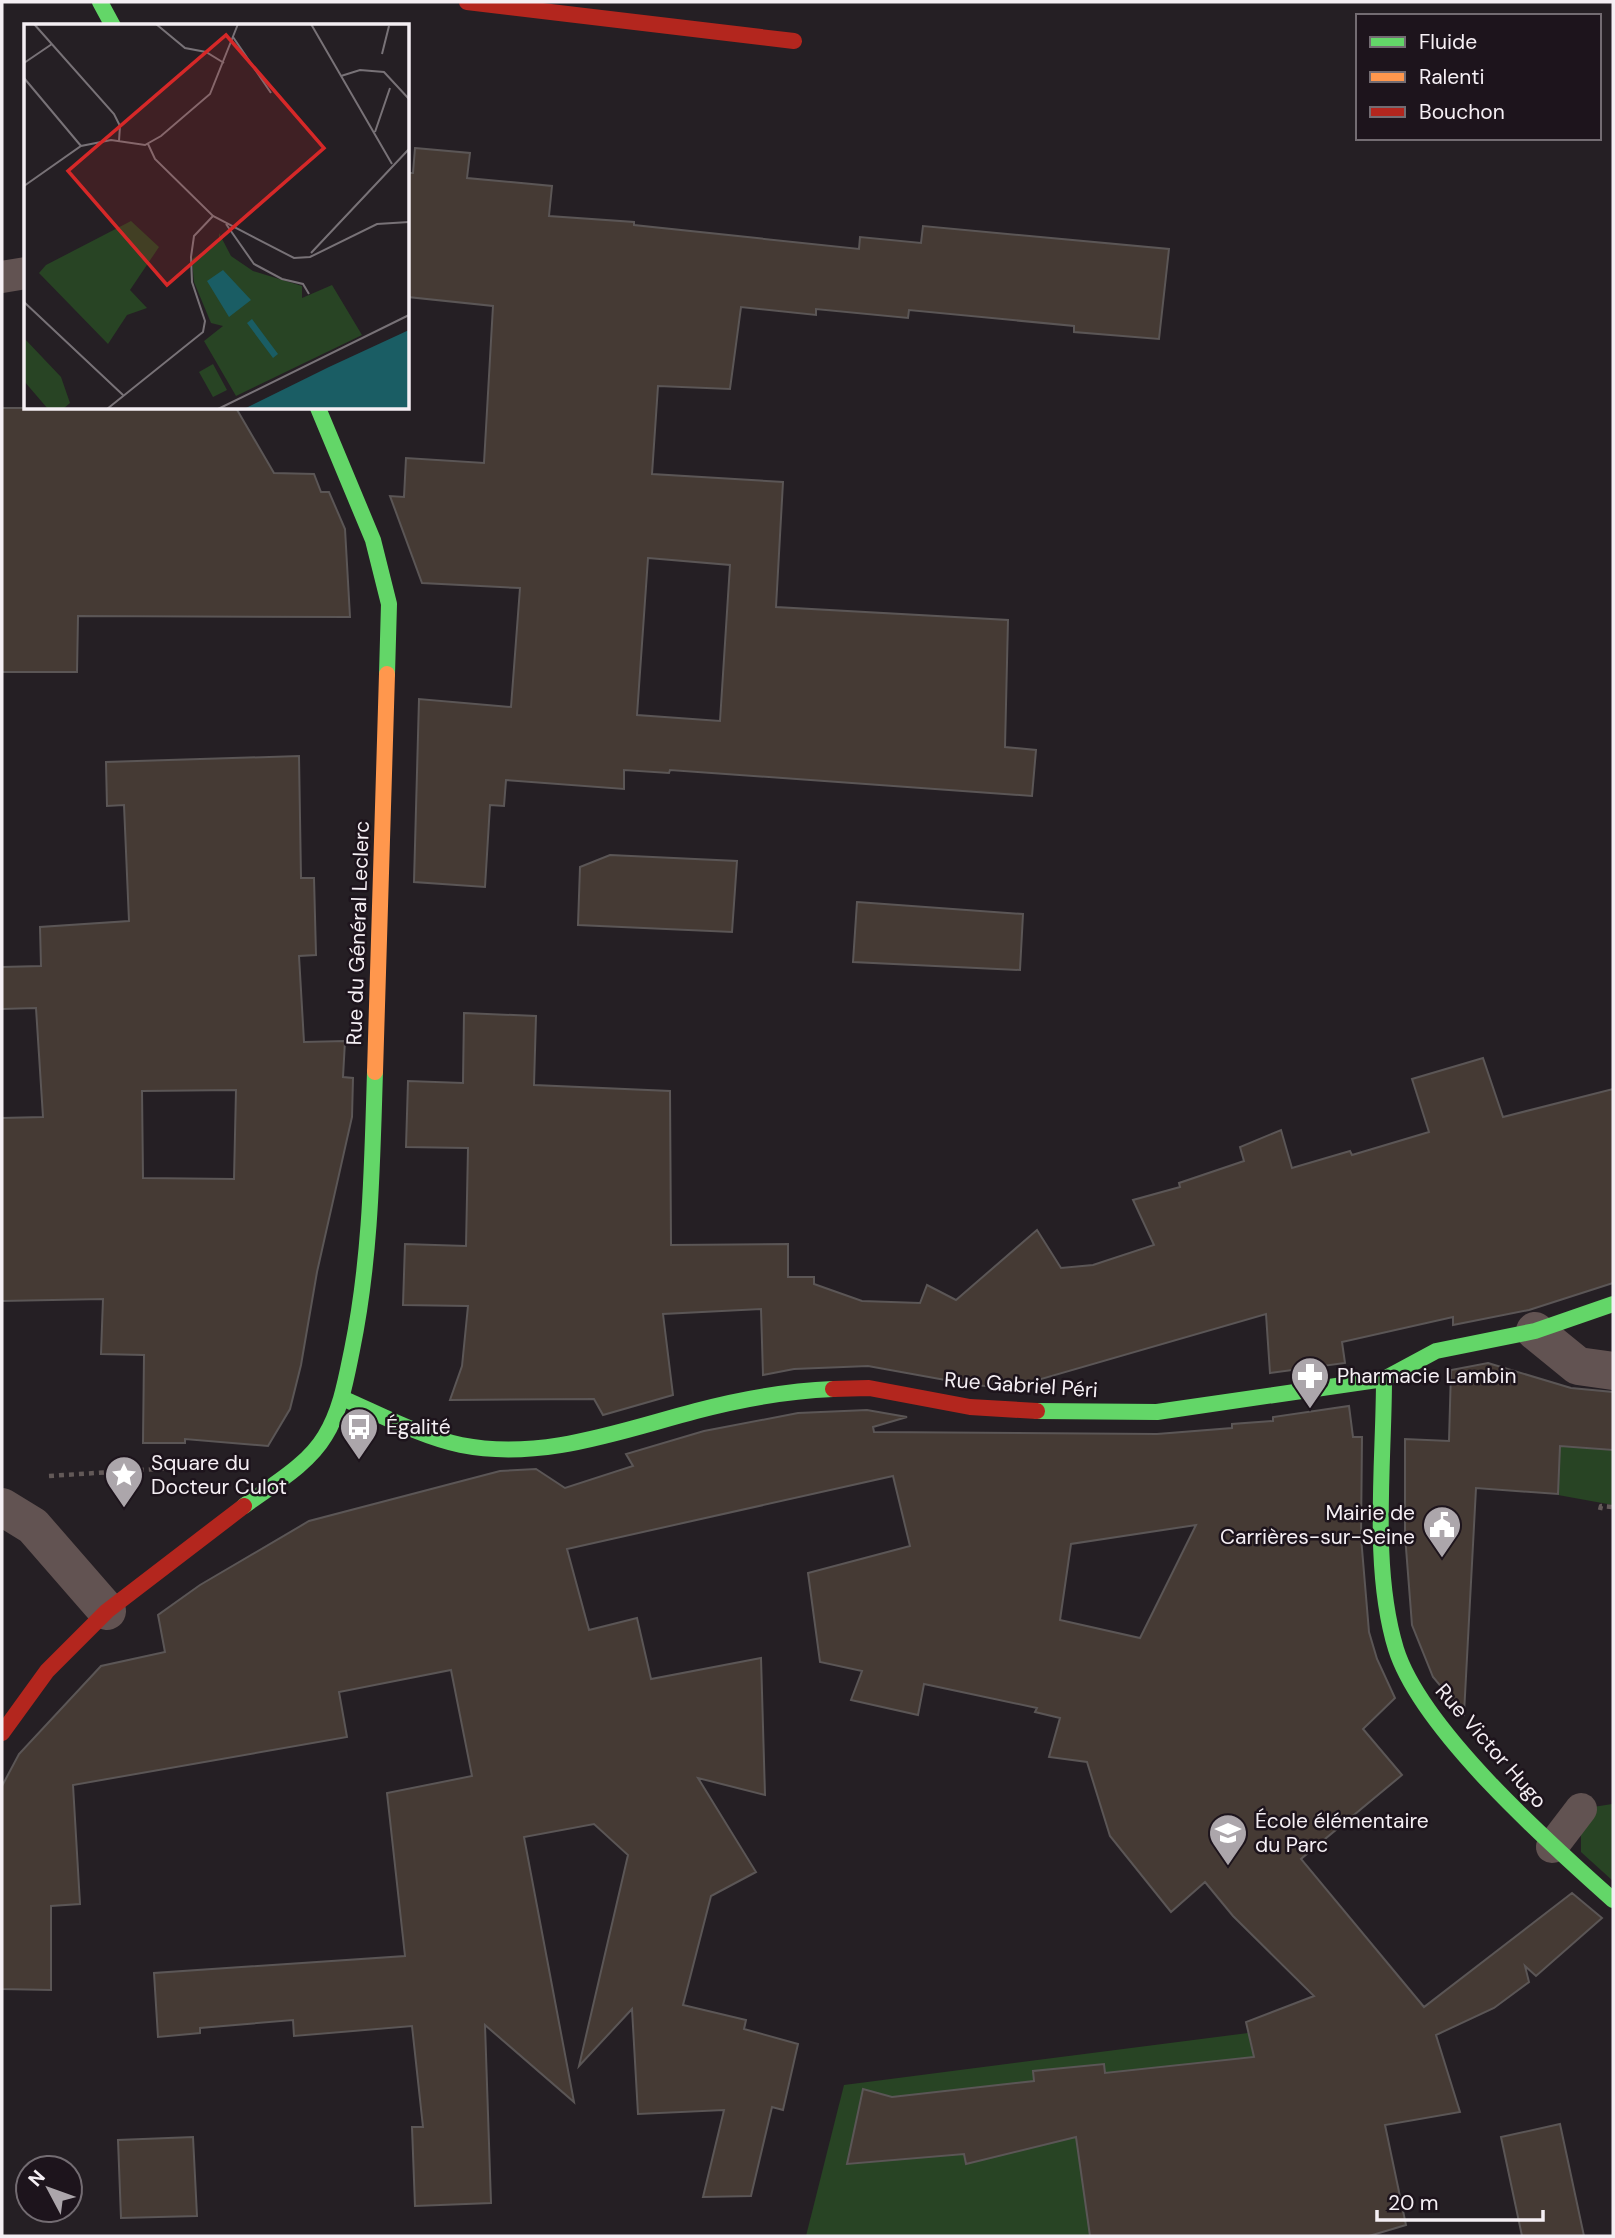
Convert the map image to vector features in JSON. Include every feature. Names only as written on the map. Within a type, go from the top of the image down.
[{"type":"street","points":[[100,2],[112,24]]},
{"type":"street","points":[[467,2],[794,41]]},
{"type":"street","name":"Rue du Général Leclerc","points":[[2,1733],[47,1671],[107,1611],[306,1458],[325,1436],[342,1398],[363,1296],[370,1236],[388,604],[373,541],[319,410]]},
{"type":"street","name":"Rue Gabriel Péri","points":[[342,1398],[429,1436],[462,1445],[513,1450],[603,1438],[699,1410],[795,1391],[869,1388],[970,1407],[1066,1413],[1157,1412],[1384,1379],[1436,1351],[1535,1331],[1613,1304]]},
{"type":"street","points":[[1535,1331],[1578,1366],[1613,1371]]},
{"type":"street","name":"Rue Victor Hugo","points":[[1384,1379],[1385,1567],[1392,1630],[1405,1671],[1424,1706],[1552,1847],[1613,1900]]},
{"type":"street","points":[[2,1507],[33,1526],[107,1611]]},
{"type":"lane","points":[[2,277],[24,273]]},
{"type":"lane","points":[[1552,1847],[1581,1809]]},
{"type":"path","points":[[43,1476],[223,1464]]},
{"type":"path","points":[[1600,1510],[1601,1506],[1613,1507]]},
{"type":"green space","points":[[1560,1446],[1613,1450],[1613,1505],[1558,1495]]},
{"type":"green space","points":[[1613,1790],[1613,1881],[1581,1852],[1581,1809],[1612,1804]]},
{"type":"green space","points":[[1248,2033],[1295,2236],[806,2236],[844,2085]]},
{"type":"building","points":[[415,148],[470,153],[467,178],[552,186],[549,216],[634,222],[634,225],[859,249],[860,237],[921,243],[923,226],[1169,249],[1159,339],[1074,332],[1074,326],[909,310],[908,318],[816,309],[816,315],[741,307],[730,389],[658,386],[652,474],[783,482],[776,607],[1008,620],[1005,747],[1036,750],[1032,796],[670,770],[669,773],[624,770],[624,789],[506,780],[504,806],[490,805],[485,887],[414,882],[419,699],[511,707],[520,588],[422,583],[390,496],[404,497],[406,458],[484,463],[493,306],[410,297],[410,173],[413,173]],"holes":[[[648,558],[730,565],[720,721],[637,715]]]},
{"type":"building","points":[[2,408],[237,410],[274,473],[314,474],[321,492],[329,492],[345,529],[350,617],[78,616],[77,672],[2,672]]},
{"type":"building","points":[[299,756],[301,878],[314,878],[316,955],[299,956],[304,1042],[345,1041],[343,1077],[353,1078],[352,1117],[290,1409],[268,1446],[185,1439],[185,1443],[143,1443],[144,1355],[101,1354],[103,1299],[2,1301],[2,1118],[43,1117],[36,1008],[2,1009],[2,967],[41,966],[40,927],[129,921],[124,805],[107,806],[106,762]],"holes":[[[236,1090],[234,1179],[143,1178],[142,1091]]]},
{"type":"building","points":[[610,855],[737,861],[732,932],[578,925],[580,867]]},
{"type":"building","points":[[857,902],[1023,914],[1020,970],[853,962]]},
{"type":"building","points":[[464,1013],[536,1016],[534,1085],[670,1091],[671,1245],[788,1244],[788,1277],[814,1277],[814,1284],[862,1301],[920,1303],[927,1285],[956,1300],[1037,1230],[1061,1268],[1093,1265],[1154,1245],[1133,1200],[1180,1187],[1179,1183],[1244,1161],[1240,1147],[1281,1130],[1292,1168],[1350,1151],[1352,1155],[1429,1132],[1412,1079],[1483,1058],[1503,1117],[1613,1089],[1613,1283],[1529,1310],[1453,1325],[1453,1317],[1342,1342],[1345,1363],[1270,1373],[1266,1314],[1010,1388],[973,1385],[868,1366],[794,1369],[763,1375],[761,1309],[663,1314],[673,1395],[603,1415],[594,1399],[450,1400],[462,1366],[468,1306],[403,1305],[405,1244],[466,1246],[468,1148],[406,1147],[408,1081],[463,1083]]},
{"type":"building","name":"Mairie de Carrières-sur-Seine","points":[[1488,1363],[1571,1388],[1613,1392],[1613,1450],[1560,1446],[1558,1494],[1476,1488],[1464,1714],[1433,1677],[1412,1625],[1405,1535],[1405,1439],[1449,1441],[1451,1370]]},
{"type":"building","points":[[1349,1406],[1353,1437],[1362,1437],[1361,1537],[1369,1632],[1377,1659],[1395,1698],[1363,1729],[1402,1775],[1301,1859],[1424,2007],[1572,1893],[1602,1918],[1536,1976],[1525,1966],[1529,1982],[1494,2008],[1436,2035],[1460,2112],[1385,2125],[1406,2225],[1369,2236],[1090,2236],[1076,2137],[966,2164],[964,2154],[847,2164],[863,2089],[892,2097],[1034,2081],[1033,2071],[1104,2064],[1105,2073],[1254,2057],[1246,2022],[1314,1996],[1233,1916],[1205,1882],[1171,1912],[1110,1836],[1087,1762],[1049,1757],[1060,1718],[1035,1712],[1037,1708],[924,1684],[918,1715],[851,1700],[862,1671],[820,1662],[808,1573],[910,1546],[893,1476],[567,1549],[589,1630],[637,1618],[651,1679],[761,1658],[765,1795],[698,1778],[756,1872],[711,1896],[683,2005],[746,2020],[744,2029],[798,2044],[783,2110],[772,2107],[751,2196],[703,2197],[724,2110],[638,2114],[632,2009],[579,2066],[628,1855],[594,1824],[524,1837],[574,2102],[485,2025],[491,2203],[415,2206],[412,2127],[423,2127],[412,2026],[294,2036],[293,2020],[200,2028],[200,2033],[158,2037],[154,1973],[405,1956],[387,1793],[472,1776],[451,1670],[339,1692],[347,1737],[73,1785],[80,1904],[51,1906],[51,1990],[2,1989],[2,1786],[19,1754],[101,1666],[165,1652],[158,1615],[200,1585],[309,1521],[500,1471],[536,1469],[565,1488],[633,1466],[626,1454],[704,1431],[798,1413],[867,1410],[907,1417],[873,1427],[874,1432],[1157,1434],[1232,1428],[1232,1424],[1273,1421],[1273,1417]],"holes":[[[1196,1525],[1140,1638],[1060,1620],[1071,1544]]]},
{"type":"building","points":[[1560,2124],[1584,2236],[1522,2236],[1501,2137]]},
{"type":"building","points":[[193,2137],[197,2216],[121,2218],[118,2140]]},
{"type":"traffic: fast","points":[[100,2],[112,24]]},
{"type":"traffic: fast","points":[[319,410],[373,540],[389,604],[387,674]]},
{"type":"traffic: fast","points":[[244,1506],[309,1457],[331,1426],[339,1405],[352,1350],[363,1281],[370,1211],[375,1072]]},
{"type":"traffic: fast","points":[[1037,1411],[1157,1412],[1384,1379],[1436,1351],[1535,1331],[1613,1304]]},
{"type":"traffic: fast","points":[[1384,1379],[1381,1550],[1388,1617],[1396,1649],[1410,1680],[1431,1714],[1459,1749],[1523,1817],[1613,1900]]},
{"type":"traffic: fast","points":[[342,1398],[446,1441],[491,1449],[521,1449],[580,1442],[747,1399],[833,1389]]},
{"type":"traffic: slow","points":[[375,1072],[387,674]]},
{"type":"traffic: jam","points":[[467,2],[794,41]]},
{"type":"traffic: jam","points":[[833,1389],[869,1388],[970,1407],[1037,1411]]},
{"type":"traffic: jam","points":[[2,1733],[47,1671],[107,1611],[244,1506]]},
{"type":"place","name":"Pharmacie Lambin","points":[[1310,1410]]},
{"type":"place","name":"Égalité","points":[[359,1461]]},
{"type":"place","name":"Square du Docteur Culot","points":[[124,1509]]},
{"type":"place","name":"Mairie de Carrières-sur-Seine","points":[[1442,1559]]},
{"type":"place","name":"École élémentaire du Parc","points":[[1228,1867]]}]
